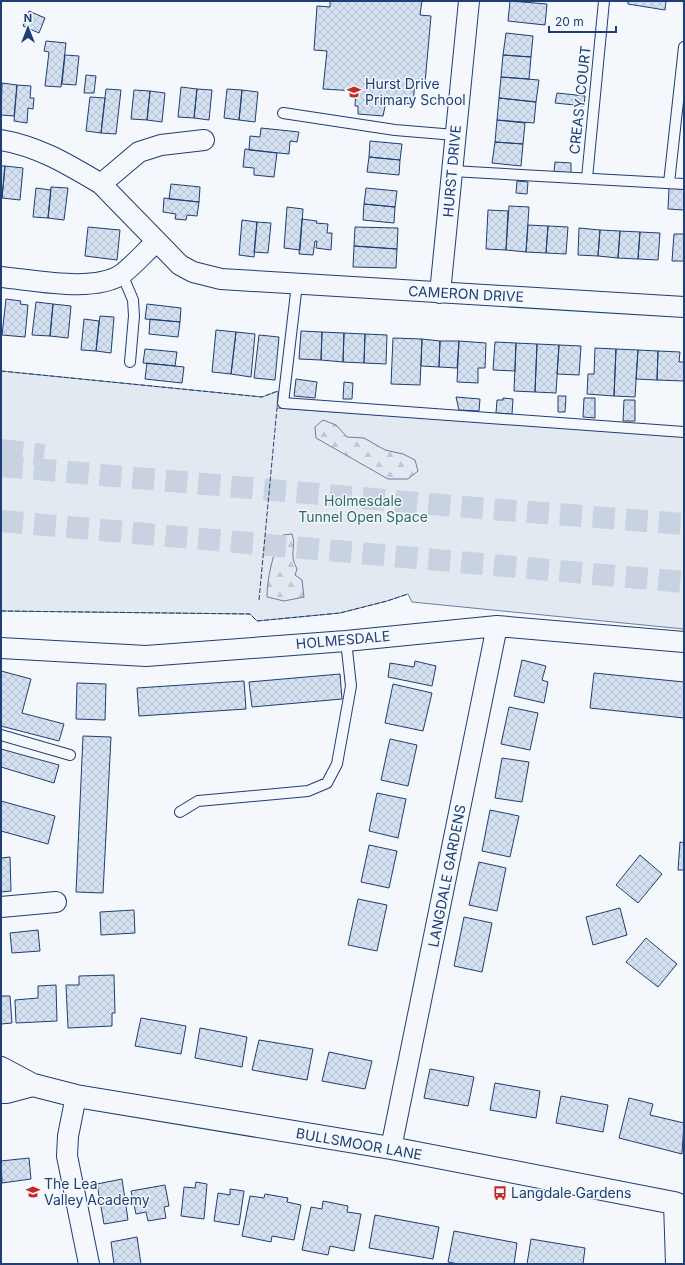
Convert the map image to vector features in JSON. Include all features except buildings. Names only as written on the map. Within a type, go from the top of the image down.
[{"type":"main road","name":"BULLSMOOR LANE","points":[[1,1068],[33,1085],[76,1096],[391,1148],[679,1205]]},
{"type":"main road","name":"BULLSMOOR LANE","points":[[1,1092],[7,1092],[33,1085]]},
{"type":"street","name":"HURST DRIVE","points":[[440,293],[469,1]]},
{"type":"street","name":"CAMERON DRIVE","points":[[1,140],[14,142],[54,156],[101,184],[180,265],[193,272],[221,279],[684,307]]},
{"type":"street","points":[[101,184],[139,152],[161,145],[204,140]]},
{"type":"street","points":[[1,277],[84,284],[108,281],[122,274],[156,242]]},
{"type":"street","name":"HOLMESDALE","points":[[1,648],[146,656],[346,641],[497,626],[684,642]]},
{"type":"street","name":"LANGDALE GARDENS","points":[[391,1148],[497,626]]},
{"type":"street","points":[[1,907],[56,902]]},
{"type":"street","points":[[76,1096],[68,1136],[67,1156],[89,1264]]},
{"type":"street","points":[[676,1264],[679,1205]]},
{"type":"lane","name":"CREASY COURT","points":[[587,178],[604,1]]},
{"type":"lane","points":[[669,183],[684,47]]},
{"type":"lane","points":[[284,113],[395,130],[455,134]]},
{"type":"lane","points":[[452,171],[684,184]]},
{"type":"lane","points":[[122,274],[133,300],[134,316],[130,362]]},
{"type":"lane","points":[[297,284],[283,403],[684,432]]},
{"type":"lane","points":[[180,812],[198,801],[308,791],[326,783],[337,764],[351,686],[346,641]]},
{"type":"lane","points":[[1,735],[70,755]]},
{"type":"green space","name":"Holmesdale Tunnel Open Space","points":[[1,371],[262,397],[278,391],[277,408],[684,436],[684,629],[412,602],[408,594],[340,613],[257,621],[250,614],[1,611]]},
{"type":"green space","points":[[323,420],[336,425],[347,437],[364,438],[385,450],[403,454],[415,460],[418,471],[408,479],[388,479],[316,438],[315,427]]},
{"type":"green space","points":[[292,534],[294,543],[293,558],[297,569],[295,575],[302,580],[304,597],[284,601],[267,597],[269,573],[276,548],[283,535]]},
{"type":"tunnel","points":[[1,450],[44,455]]},
{"type":"tunnel","points":[[1,466],[453,506],[684,524]]},
{"type":"tunnel","points":[[1,521],[684,582]]},
{"type":"fence","points":[[1,371],[262,397],[278,391]]},
{"type":"fence","points":[[259,600],[277,408]]},
{"type":"fence","points":[[1,611],[250,614],[257,621],[340,613],[408,594]]},
{"type":"place","name":"Hurst Drive Primary School","points":[[354,92]]},
{"type":"place","name":"The Lea Valley Academy","points":[[33,1192]]},
{"type":"place","name":"Langdale Gardens","points":[[500,1193]]}]
